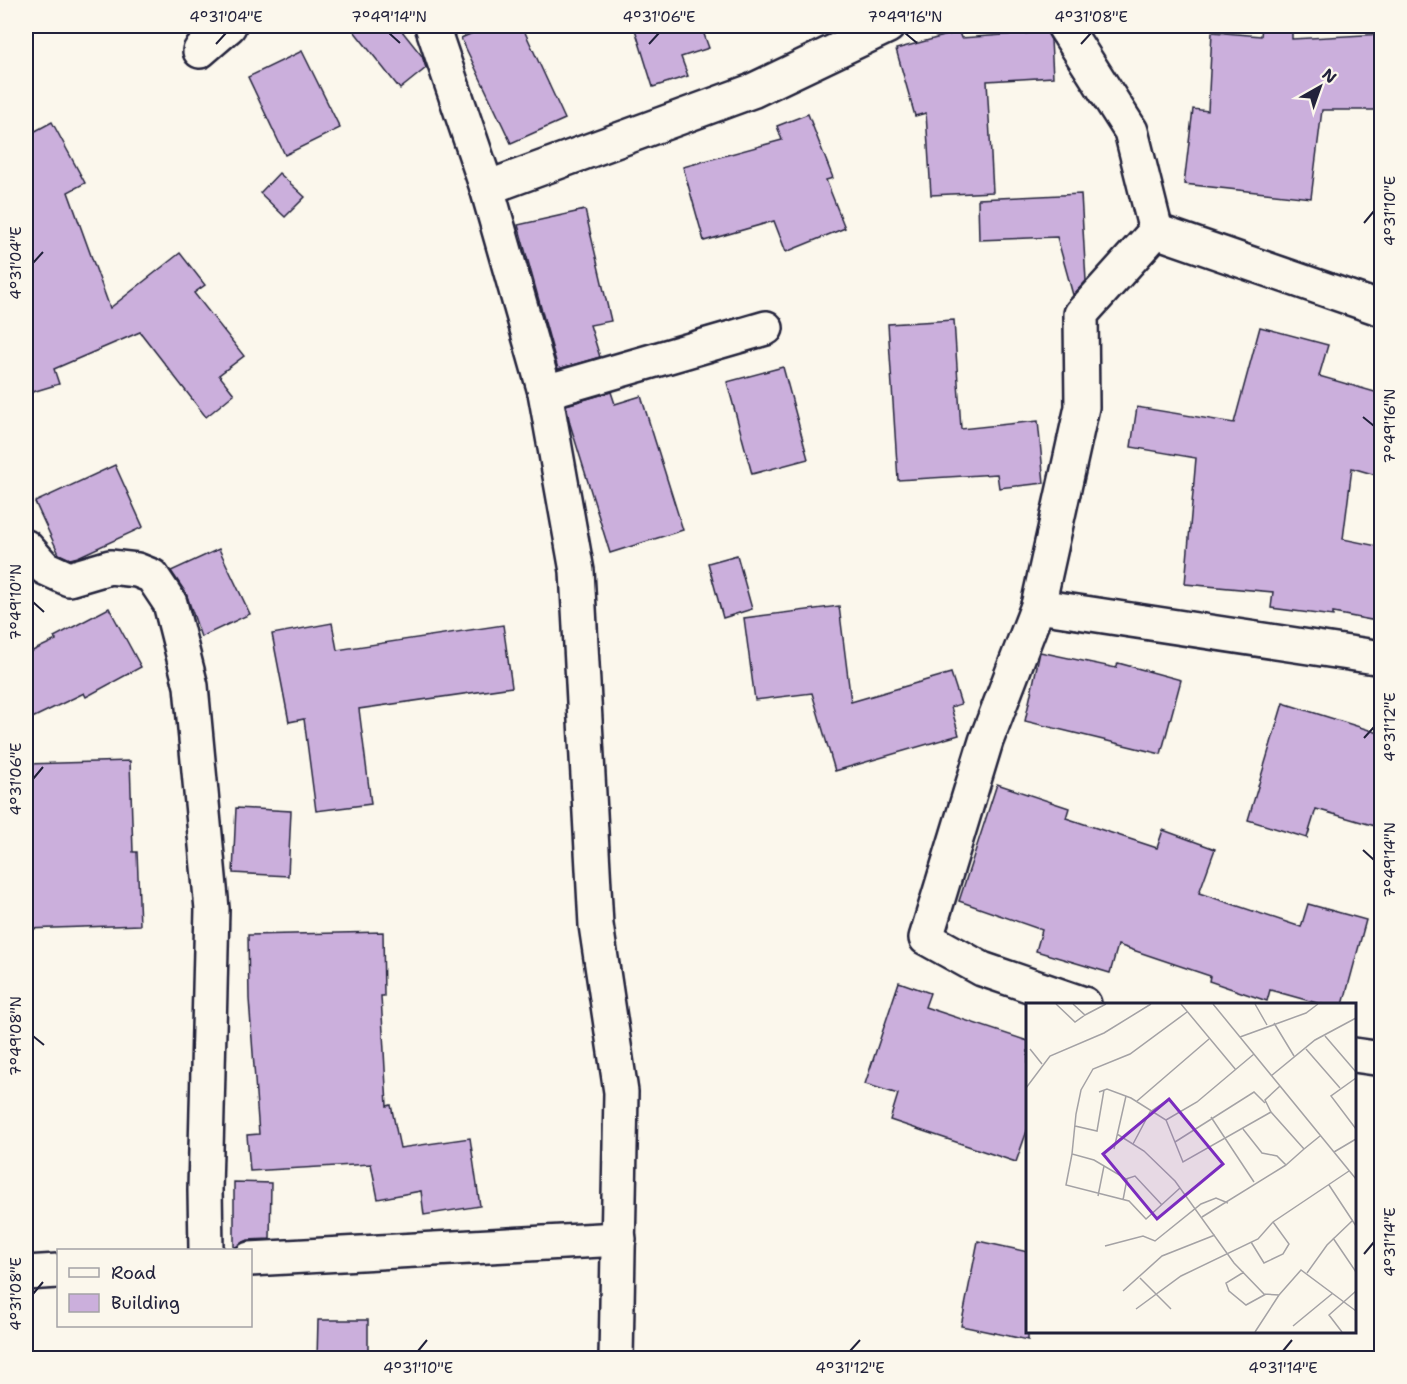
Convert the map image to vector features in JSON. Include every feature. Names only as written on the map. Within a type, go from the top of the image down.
[{"type":"street","points":[[200,51],[229,26]]},
{"type":"street","points":[[432,26],[487,188],[545,392],[577,571],[596,925],[621,1092],[616,1359]]},
{"type":"street","points":[[487,188],[752,91],[888,26]]},
{"type":"street","points":[[1064,26],[1131,131],[1156,231]]},
{"type":"street","points":[[1156,231],[1382,309]]},
{"type":"street","points":[[1078,1003],[982,969],[926,938],[986,741],[1038,606],[1082,407],[1081,314],[1156,231]]},
{"type":"street","points":[[545,392],[766,328]]},
{"type":"street","points":[[32,566],[69,579],[110,567],[137,570],[152,576],[170,603],[191,686],[212,909],[205,1190],[206,1249]]},
{"type":"street","points":[[1038,606],[1382,658]]},
{"type":"street","points":[[1356,1055],[1382,1059]]},
{"type":"street","points":[[252,1259],[619,1239]]},
{"type":"street","points":[[26,1274],[57,1271]]},
{"type":"building","points":[[350,26],[398,26],[422,56],[426,68],[400,89]]},
{"type":"building","points":[[489,26],[522,26],[565,119],[511,143],[461,38]]},
{"type":"building","points":[[634,26],[701,26],[709,48],[681,57],[688,76],[653,87]]},
{"type":"building","points":[[1262,26],[1292,26],[1292,39],[1382,34],[1382,110],[1322,110],[1311,198],[1184,184],[1193,109],[1208,111],[1212,32],[1261,36]]},
{"type":"building","points":[[959,32],[961,38],[1047,32],[1051,40],[1053,77],[987,81],[993,192],[931,195],[926,113],[915,116],[896,49]]},
{"type":"building","points":[[302,51],[340,128],[285,155],[248,77]]},
{"type":"building","points":[[808,114],[833,178],[826,180],[845,228],[786,252],[774,221],[704,241],[683,167],[782,140],[777,126]]},
{"type":"building","points":[[52,122],[85,183],[68,192],[110,308],[180,253],[205,285],[194,293],[244,356],[219,375],[234,394],[206,417],[140,332],[54,369],[59,384],[26,394],[26,136]]},
{"type":"building","points":[[279,173],[305,197],[285,217],[260,193]]},
{"type":"building","points":[[1081,194],[1086,281],[1073,295],[1057,237],[979,240],[978,199]]},
{"type":"building","points":[[585,210],[611,321],[590,325],[600,357],[558,369],[518,225]]},
{"type":"building","points":[[954,320],[961,429],[1038,421],[1044,483],[999,488],[997,474],[898,480],[888,324]]},
{"type":"building","points":[[1260,327],[1328,345],[1319,376],[1382,394],[1382,454],[1376,475],[1352,468],[1343,539],[1382,547],[1382,622],[1333,613],[1333,616],[1271,608],[1273,592],[1185,584],[1196,458],[1131,447],[1137,407],[1234,423]]},
{"type":"building","points":[[783,367],[808,459],[752,474],[727,382]]},
{"type":"building","points":[[611,392],[615,404],[641,396],[683,530],[610,553],[566,405]]},
{"type":"building","points":[[115,465],[143,527],[78,557],[70,559],[59,554],[35,502]]},
{"type":"building","points":[[219,549],[250,614],[201,637],[186,593],[171,571]]},
{"type":"building","points":[[737,555],[752,609],[723,618],[708,563]]},
{"type":"building","points":[[839,606],[851,702],[951,673],[961,704],[951,707],[959,735],[835,771],[812,693],[755,700],[744,618]]},
{"type":"building","points":[[109,608],[141,667],[86,697],[84,693],[26,721],[26,654],[56,640],[54,637]]},
{"type":"building","points":[[332,623],[337,650],[503,625],[512,687],[359,709],[371,804],[316,811],[304,719],[289,722],[272,634]]},
{"type":"building","points":[[1040,652],[1116,668],[1118,663],[1181,680],[1161,754],[1025,721]]},
{"type":"building","points":[[1283,703],[1382,734],[1382,828],[1316,809],[1307,838],[1248,820]]},
{"type":"building","points":[[130,761],[133,852],[137,852],[140,925],[26,929],[26,764]]},
{"type":"building","points":[[997,784],[1069,808],[1066,818],[1157,848],[1163,830],[1215,849],[1199,893],[1301,927],[1308,904],[1366,920],[1344,1003],[1317,1003],[1270,990],[1267,1001],[1209,981],[1210,976],[1118,945],[1110,973],[1036,951],[1042,930],[959,901]]},
{"type":"building","points":[[236,808],[291,811],[288,876],[233,873]]},
{"type":"building","points":[[383,932],[384,996],[381,996],[387,1106],[391,1105],[400,1148],[470,1138],[480,1206],[424,1215],[421,1191],[378,1199],[371,1164],[250,1171],[247,1135],[259,1134],[249,999],[248,935]]},
{"type":"building","points":[[899,982],[930,993],[925,1007],[1026,1040],[1026,1134],[1016,1162],[890,1120],[898,1094],[865,1084]]},
{"type":"building","points":[[234,1182],[271,1183],[270,1239],[248,1240],[234,1248]]},
{"type":"building","points":[[978,1241],[1026,1252],[1026,1333],[1028,1333],[1028,1340],[961,1326]]},
{"type":"building","points":[[318,1320],[368,1320],[368,1359],[317,1359]]}]
